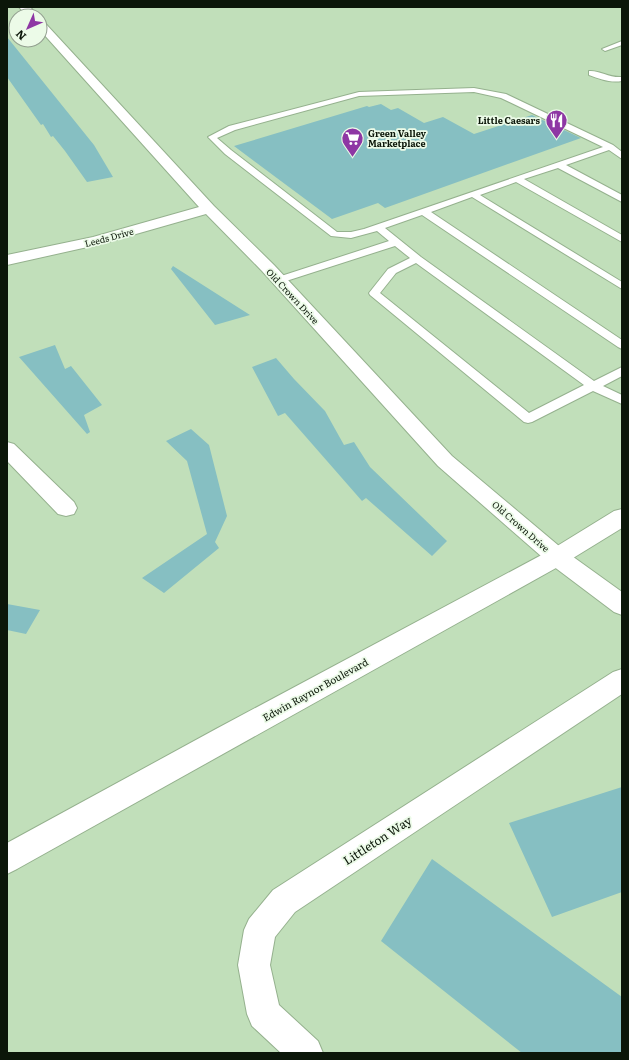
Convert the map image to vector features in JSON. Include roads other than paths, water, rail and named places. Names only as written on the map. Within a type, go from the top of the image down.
[{"type":"street","name":"Old Crown Drive","points":[[48,33],[209,209],[278,280],[445,461],[556,557]]},
{"type":"street","name":"Leeds Drive","points":[[7,260],[96,241],[209,209]]},
{"type":"street","points":[[7,449],[66,508]]},
{"type":"street","name":"Edwin Raynor Boulevard","points":[[7,859],[219,741],[556,557],[622,517]]},
{"type":"street","points":[[556,557],[622,605]]},
{"type":"street","name":"Littleton Way","points":[[306,1053],[264,1014],[254,965],[260,930],[284,900],[622,680]]},
{"type":"lane","points":[[605,50],[622,43]]},
{"type":"lane","points":[[592,73],[607,79],[622,79]]},
{"type":"lane","points":[[610,147],[378,227],[343,236],[334,234],[228,152],[212,137],[232,128],[359,94],[474,90],[503,96],[610,147],[622,156]]},
{"type":"lane","points":[[559,165],[622,198]]},
{"type":"lane","points":[[517,179],[622,239]]},
{"type":"lane","points":[[473,194],[622,286]]},
{"type":"lane","points":[[423,211],[622,345]]},
{"type":"lane","points":[[378,227],[418,259],[593,386],[622,400]]},
{"type":"lane","points":[[278,280],[396,242]]},
{"type":"lane","points":[[418,259],[392,271],[374,293],[528,419],[622,371]]},
{"type":"place","name":"Little Caesars","points":[[556,140]]},
{"type":"place","name":"Green Valley Marketplace","points":[[353,158]]}]
